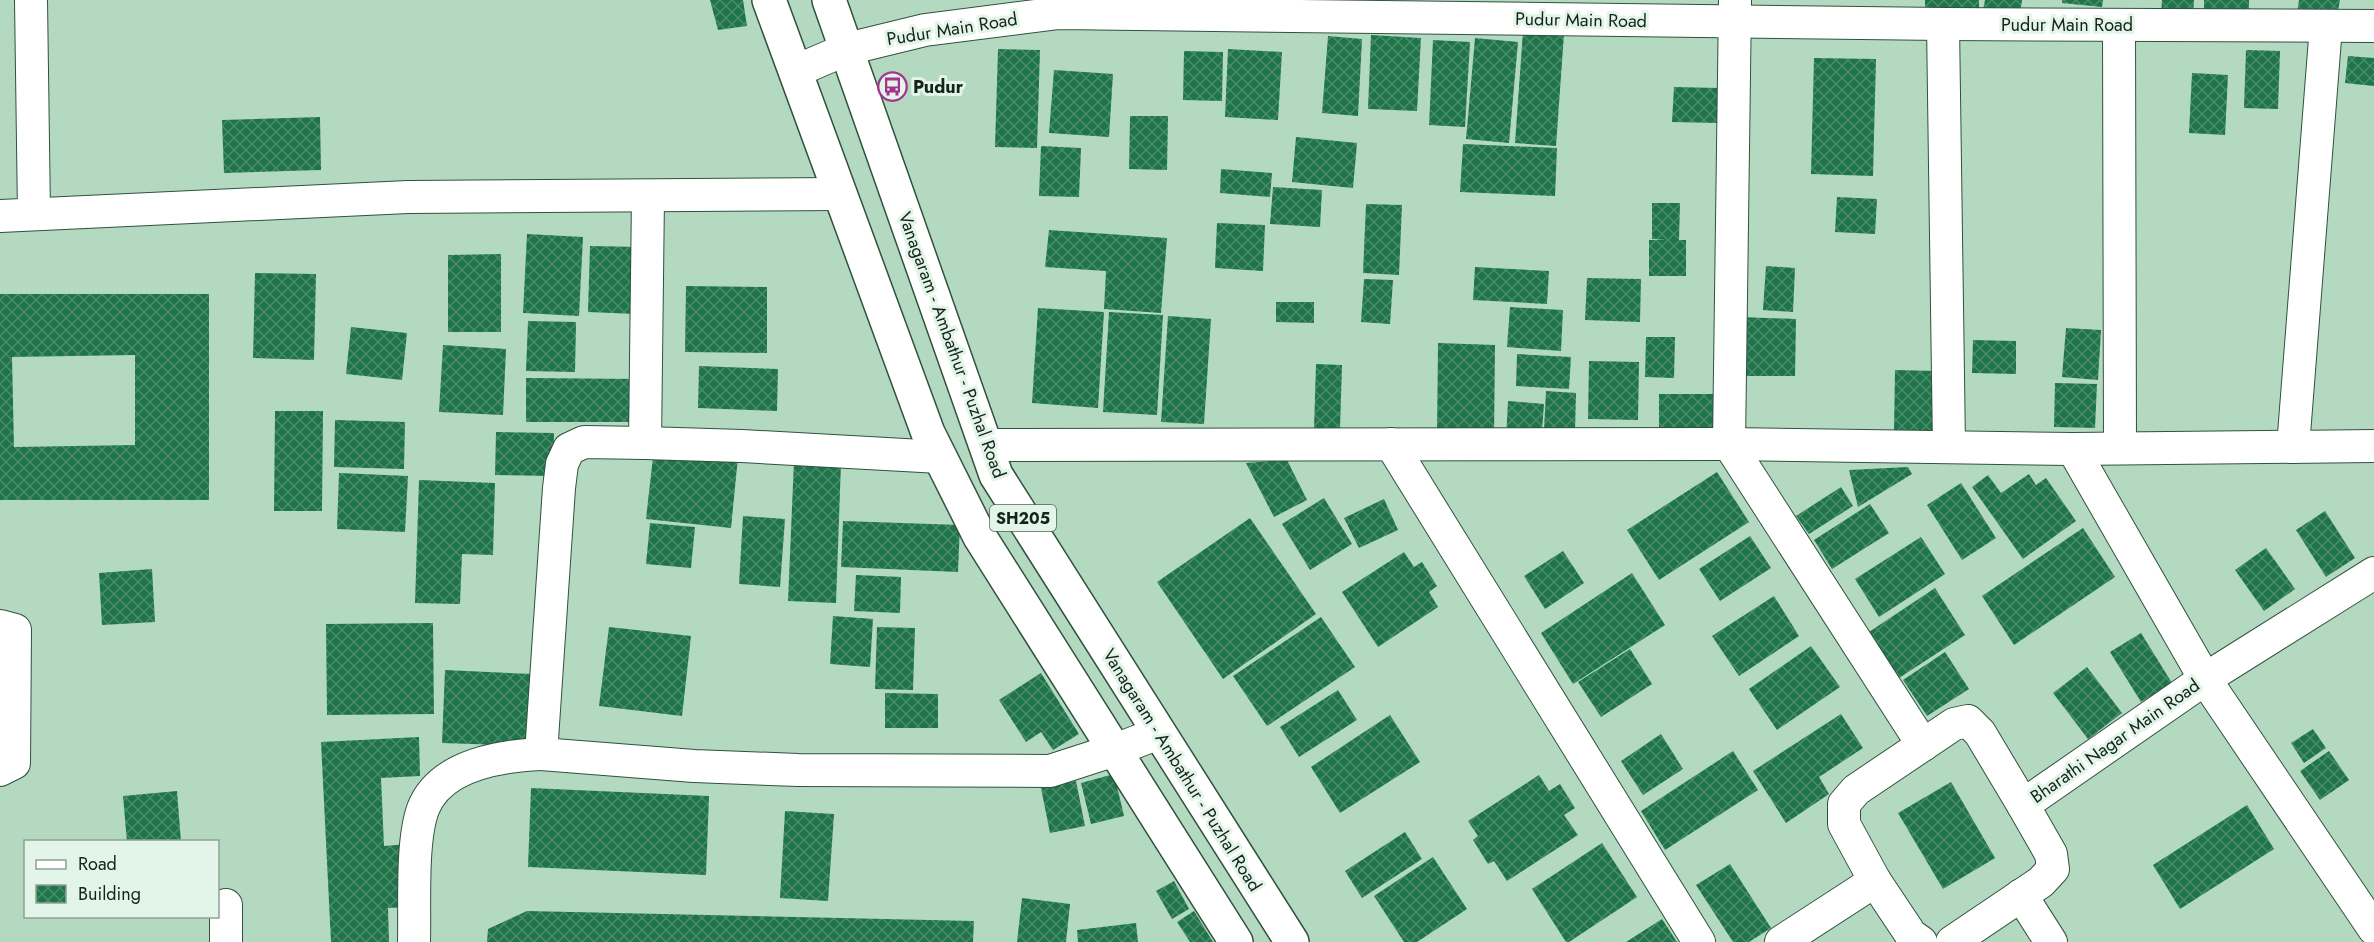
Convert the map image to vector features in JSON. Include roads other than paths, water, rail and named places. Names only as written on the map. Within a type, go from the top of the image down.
[{"type":"main road","points":[[769,0],[928,433],[980,537],[1236,942]]},
{"type":"main road","name":"Vanagaram - Ambathur - Puzhal Road","points":[[829,0],[996,475],[1289,941]]},
{"type":"street","points":[[31,0],[34,214]]},
{"type":"street","name":"Pudur Main Road","points":[[796,71],[847,49],[925,30],[1059,7],[1734,11],[1943,24],[2374,26]]},
{"type":"street","points":[[1734,11],[1729,444],[1923,745]]},
{"type":"street","points":[[1943,24],[1949,447]]},
{"type":"street","points":[[2119,25],[2120,448]]},
{"type":"street","points":[[2293,447],[2326,26]]},
{"type":"street","points":[[0,216],[408,197],[840,194]]},
{"type":"street","points":[[645,443],[648,196]]},
{"type":"street","points":[[541,754],[553,556],[562,464],[569,449],[584,442],[645,443],[940,457]]},
{"type":"street","points":[[1391,444],[1699,942]]},
{"type":"street","points":[[986,445],[1729,444],[2073,449],[2374,446]]},
{"type":"street","points":[[2073,449],[2205,679],[2374,929]]},
{"type":"street","name":"Bharathi Nagar Main Road","points":[[1875,881],[1844,824],[1844,804],[1856,790],[1954,724],[1968,721],[1980,734],[2023,805],[2205,679],[2374,573]]},
{"type":"street","points":[[0,626],[15,630],[15,641],[14,763],[0,770]]},
{"type":"street","points":[[414,942],[417,841],[423,808],[442,781],[505,756],[541,754],[694,766],[798,770],[1050,771],[1158,733]]},
{"type":"street","points":[[1952,942],[2041,882],[2053,869],[2051,854],[2023,805]]},
{"type":"street","points":[[1781,942],[1875,881],[1911,935],[1921,942]]},
{"type":"street","points":[[2021,895],[2051,942]]},
{"type":"street","points":[[226,904],[226,942]]},
{"type":"place","name":"Pudur","points":[[892,87]]}]
